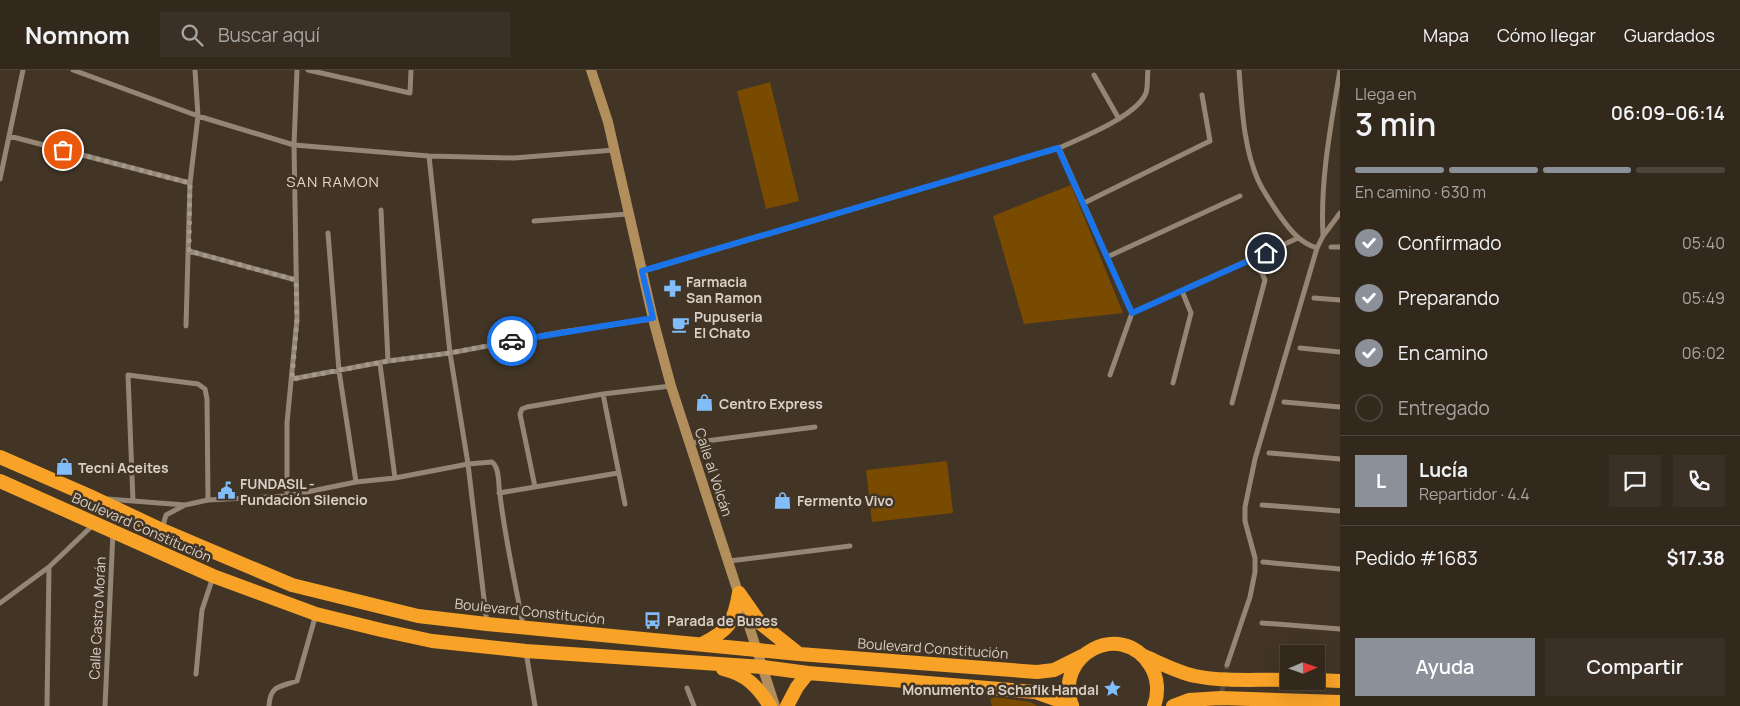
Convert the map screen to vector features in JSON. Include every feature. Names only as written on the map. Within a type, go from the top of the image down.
[{"type":"highway","name":"Boulevard Constitución","points":[[0,457],[162,530],[292,585],[418,616],[799,654],[1036,672],[1054,670],[1094,648],[1113,644],[1127,646],[1144,656]]},
{"type":"highway","name":"Boulevard Constitución","points":[[0,481],[213,576],[316,614],[432,641],[526,651],[763,667],[808,673],[1035,692],[1072,706]]},
{"type":"highway","points":[[702,644],[718,635],[730,624],[736,612],[739,593]]},
{"type":"highway","points":[[739,593],[760,623],[799,654]]},
{"type":"highway","points":[[1072,706],[1068,690],[1070,679],[1073,669],[1082,656]]},
{"type":"highway","points":[[1144,656],[1180,672],[1195,676],[1218,679],[1280,680]]},
{"type":"highway","points":[[1144,656],[1156,678],[1157,693],[1154,706]]},
{"type":"highway","points":[[703,663],[733,671],[746,678],[759,689],[770,706]]},
{"type":"highway","points":[[787,706],[797,687],[808,673]]},
{"type":"highway","points":[[1325,680],[1340,681]]},
{"type":"highway","points":[[1173,706],[1188,700],[1222,698],[1306,703],[1340,702]]},
{"type":"main road","name":"Calle al Volcán","points":[[591,70],[608,122],[653,318],[672,386],[775,706]]},
{"type":"street","points":[[0,179],[23,70]]},
{"type":"street","points":[[74,70],[198,116],[294,145],[429,156],[514,158],[614,150]]},
{"type":"street","points":[[186,326],[190,183],[198,116],[195,70]]},
{"type":"street","points":[[287,496],[287,423],[297,319],[294,145],[297,70]]},
{"type":"street","points":[[308,70],[410,93],[411,70]]},
{"type":"street","points":[[642,271],[1058,148],[1119,119],[1138,105],[1146,93],[1148,70]]},
{"type":"street","points":[[1239,70],[1245,132],[1253,168],[1270,200],[1298,238],[1304,243],[1317,248]]},
{"type":"street","points":[[1323,236],[1322,211],[1325,165],[1340,70]]},
{"type":"street","points":[[1094,75],[1119,119]]},
{"type":"street","points":[[1084,203],[1210,141],[1202,95]]},
{"type":"street","points":[[9,136],[190,183]]},
{"type":"street","points":[[1058,148],[1132,313],[1110,375]]},
{"type":"street","points":[[429,156],[450,353],[468,464],[487,624]]},
{"type":"street","points":[[1107,257],[1240,196]]},
{"type":"street","points":[[381,210],[388,361]]},
{"type":"street","points":[[534,221],[629,214]]},
{"type":"street","points":[[1227,665],[1250,597],[1255,572],[1255,558],[1245,521],[1245,507],[1255,459],[1317,248],[1323,236],[1340,214]]},
{"type":"street","points":[[328,233],[339,371],[356,482]]},
{"type":"street","points":[[1132,313],[1298,238]]},
{"type":"street","points":[[1330,247],[1340,247]]},
{"type":"street","points":[[189,251],[296,280]]},
{"type":"street","points":[[1232,403],[1265,280],[1262,272],[1250,261]]},
{"type":"street","points":[[1174,383],[1191,313],[1182,291]]},
{"type":"street","points":[[1314,298],[1340,300]]},
{"type":"street","points":[[292,379],[388,361],[450,353],[562,332],[653,318]]},
{"type":"street","points":[[1300,348],[1340,352]]},
{"type":"street","points":[[380,364],[396,478]]},
{"type":"street","points":[[133,501],[128,375],[198,384],[205,389],[207,399],[208,500]]},
{"type":"street","points":[[535,487],[520,414],[527,406],[603,394],[672,386]]},
{"type":"street","points":[[603,394],[625,504]]},
{"type":"street","points":[[1284,402],[1340,407]]},
{"type":"street","points":[[690,443],[816,427]]},
{"type":"street","points":[[1269,453],[1340,459]]},
{"type":"street","points":[[94,498],[184,505],[208,500],[287,496],[356,482],[396,478],[468,464],[492,462],[497,470],[499,493],[523,627]]},
{"type":"street","points":[[499,493],[618,473]]},
{"type":"street","points":[[162,530],[166,515],[184,505]]},
{"type":"street","points":[[1262,505],[1340,511]]},
{"type":"street","points":[[0,604],[49,567],[95,524]]},
{"type":"street","name":"Calle Castro Morán","points":[[105,706],[113,531]]},
{"type":"street","points":[[729,561],[850,546]]},
{"type":"street","points":[[1263,562],[1340,569]]},
{"type":"street","points":[[47,706],[49,567]]},
{"type":"street","points":[[196,674],[202,610],[213,576]]},
{"type":"street","points":[[269,706],[273,690],[276,687],[297,681],[316,614]]},
{"type":"street","points":[[1262,623],[1340,629]]},
{"type":"street","points":[[526,651],[536,706]]},
{"type":"street","points":[[687,688],[694,706]]},
{"type":"shaded area","points":[[770,82],[799,201],[766,209],[737,91]]},
{"type":"shaded area","points":[[1071,185],[1123,313],[1024,324],[993,216]]},
{"type":"shaded area","points":[[947,461],[953,513],[872,522],[866,470]]},
{"type":"shaded area","points":[[995,697],[1030,702],[1038,706],[992,706],[990,699]]},
{"type":"tunnel","points":[[1219,706],[1227,665]]},
{"type":"way so far","points":[[63,150],[190,183],[189,251],[296,280],[297,319],[292,379],[512,341]]},
{"type":"place","name":"Farmacia San Ramon","points":[[672,289]]},
{"type":"place","name":"Pupuseria El Chato","points":[[680,324]]},
{"type":"place","name":"Centro Express","points":[[705,403]]},
{"type":"place","name":"Tecni Aceites","points":[[64,467]]},
{"type":"place","name":"FUNDASIL - Fundación Silencio","points":[[226,491]]},
{"type":"place","name":"Fermento Vivo","points":[[783,500]]},
{"type":"place","name":"Parada de Buses","points":[[653,620]]},
{"type":"place","name":"Monumento a Schafik Handal","points":[[1113,689]]},
{"type":"district","name":"SAN RAMON","points":[[333,181]]},
{"type":"route","points":[[512,341],[653,318],[642,271],[1058,148],[1132,313],[1266,253]]}]
